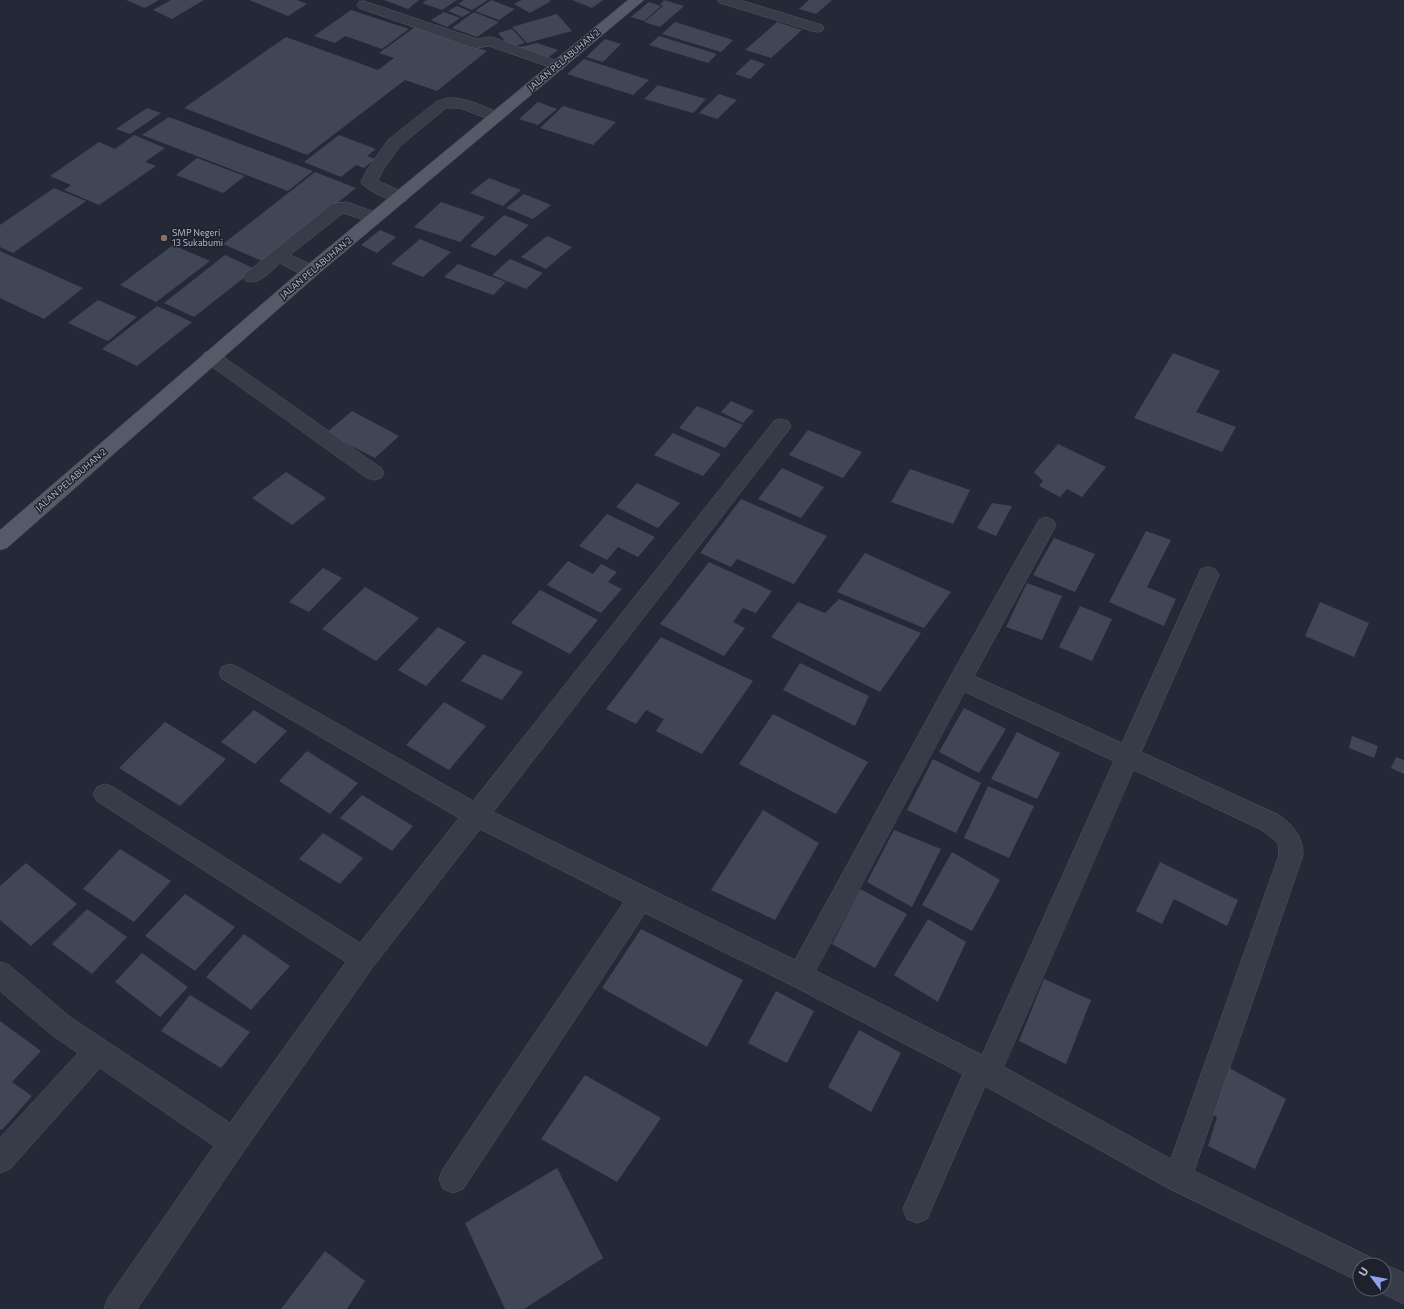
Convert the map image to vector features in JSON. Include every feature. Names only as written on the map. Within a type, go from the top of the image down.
[{"type":"main road","name":"JALAN PELABUHAN 2","points":[[0,542],[311,271],[637,0]]},
{"type":"street","points":[[725,0],[816,28]]},
{"type":"street","points":[[364,5],[476,44],[490,41],[558,66]]},
{"type":"street","points":[[400,197],[369,182],[375,170],[394,143],[441,105],[448,102],[458,103],[496,117]]},
{"type":"street","points":[[252,277],[338,208],[347,207],[374,218]]},
{"type":"street","points":[[278,256],[311,271]]},
{"type":"street","points":[[211,357],[374,474]]},
{"type":"street","points":[[119,1309],[233,1142],[363,959],[781,426]]},
{"type":"street","points":[[800,976],[960,680],[1046,525]]},
{"type":"street","points":[[917,1209],[983,1071],[1128,756],[1208,575]]},
{"type":"street","points":[[230,673],[476,814],[641,898],[800,976],[983,1071],[1178,1178],[1352,1263]]},
{"type":"street","points":[[960,680],[1274,824],[1282,830],[1292,847],[1291,855],[1178,1178]]},
{"type":"street","points":[[104,794],[363,959]]},
{"type":"street","points":[[453,1180],[641,898]]},
{"type":"street","points":[[0,974],[61,1026],[233,1142]]},
{"type":"street","points":[[0,1159],[97,1051]]},
{"type":"street","points":[[1392,1283],[1404,1289]]},
{"type":"building","points":[[126,0],[159,0],[145,8]]},
{"type":"building","points":[[171,0],[204,0],[172,19],[153,10]]},
{"type":"building","points":[[249,0],[297,0],[307,4],[288,16]]},
{"type":"building","points":[[384,0],[419,0],[408,9]]},
{"type":"building","points":[[427,0],[457,0],[442,10],[422,3]]},
{"type":"building","points":[[464,0],[488,0],[472,10],[458,4]]},
{"type":"building","points":[[491,0],[515,9],[499,20],[475,11]]},
{"type":"building","points":[[522,0],[551,1],[530,13],[514,4]]},
{"type":"building","points":[[572,0],[603,0],[592,8]]},
{"type":"building","points":[[664,0],[684,6],[660,27],[644,22],[663,6],[660,5]]},
{"type":"building","points":[[809,0],[832,0],[816,14],[799,9]]},
{"type":"building","points":[[649,2],[661,6],[644,21],[631,17]]},
{"type":"building","points":[[457,6],[471,12],[462,17],[448,11]]},
{"type":"building","points":[[351,10],[409,29],[382,49],[345,36],[335,43],[314,36]]},
{"type":"building","points":[[444,12],[460,18],[447,27],[431,20]]},
{"type":"building","points":[[474,12],[499,22],[477,37],[452,28]]},
{"type":"building","points":[[557,14],[572,31],[527,43],[512,27]]},
{"type":"building","points":[[675,22],[733,40],[721,52],[662,34]]},
{"type":"building","points":[[777,22],[802,30],[771,58],[745,50]]},
{"type":"building","points":[[415,27],[487,51],[437,91],[405,80],[307,155],[184,108],[286,37],[378,70],[394,58],[379,53]]},
{"type":"building","points":[[512,29],[525,43],[510,47],[498,33]]},
{"type":"building","points":[[659,36],[717,54],[708,63],[649,45]]},
{"type":"building","points":[[605,39],[621,44],[603,62],[586,57]]},
{"type":"building","points":[[537,43],[558,50],[546,59],[516,48]]},
{"type":"building","points":[[584,59],[649,80],[633,95],[567,74]]},
{"type":"building","points":[[751,59],[765,64],[750,79],[735,74]]},
{"type":"building","points":[[658,85],[706,99],[693,113],[644,99]]},
{"type":"building","points":[[719,94],[737,100],[717,119],[699,113]]},
{"type":"building","points":[[538,102],[557,109],[538,125],[519,119]]},
{"type":"building","points":[[563,106],[616,122],[593,145],[540,128]]},
{"type":"building","points":[[147,108],[161,113],[130,134],[116,129]]},
{"type":"building","points":[[169,117],[313,171],[288,191],[142,135]]},
{"type":"building","points":[[134,135],[165,148],[145,162],[156,166],[99,205],[64,190],[71,185],[50,176],[99,142],[115,149]]},
{"type":"building","points":[[339,135],[376,149],[367,156],[375,159],[364,168],[356,165],[341,177],[304,162]]},
{"type":"building","points":[[197,158],[245,176],[223,193],[176,175]]},
{"type":"building","points":[[315,172],[356,188],[264,262],[223,244]]},
{"type":"building","points":[[489,178],[521,190],[503,206],[470,193]]},
{"type":"building","points":[[54,188],[86,201],[13,253],[0,247],[0,225]]},
{"type":"building","points":[[524,194],[551,205],[533,219],[506,208]]},
{"type":"building","points":[[441,202],[485,217],[460,242],[414,227]]},
{"type":"building","points":[[504,215],[529,225],[495,256],[470,246]]},
{"type":"building","points":[[380,230],[396,237],[377,253],[361,245]]},
{"type":"building","points":[[547,236],[572,247],[546,269],[521,257]]},
{"type":"building","points":[[420,239],[451,252],[423,277],[391,264]]},
{"type":"building","points":[[173,245],[210,261],[156,302],[120,285]]},
{"type":"building","points":[[0,251],[83,288],[44,319],[0,298]]},
{"type":"building","points":[[225,255],[255,269],[194,317],[164,303]]},
{"type":"building","points":[[510,259],[543,273],[526,289],[492,275]]},
{"type":"building","points":[[458,264],[506,282],[493,295],[444,277]]},
{"type":"building","points":[[98,300],[137,317],[108,341],[68,323]]},
{"type":"building","points":[[157,306],[192,322],[137,366],[102,349]]},
{"type":"building","points":[[1173,353],[1220,371],[1196,412],[1236,427],[1222,452],[1134,418]]},
{"type":"building","points":[[731,401],[754,411],[743,423],[721,412]]},
{"type":"building","points":[[697,406],[743,425],[725,448],[679,428]]},
{"type":"building","points":[[352,411],[399,436],[375,458],[326,433]]},
{"type":"building","points":[[808,430],[862,452],[843,478],[789,455]]},
{"type":"building","points":[[673,433],[721,454],[703,476],[654,455]]},
{"type":"building","points":[[1058,444],[1106,467],[1082,497],[1067,489],[1060,497],[1039,486],[1043,481],[1034,472]]},
{"type":"building","points":[[782,468],[824,487],[801,518],[758,499]]},
{"type":"building","points":[[910,469],[970,490],[953,524],[891,502]]},
{"type":"building","points":[[286,472],[326,498],[292,525],[252,498]]},
{"type":"building","points":[[637,483],[680,503],[658,528],[616,507]]},
{"type":"building","points":[[741,499],[827,536],[794,584],[737,559],[731,567],[700,553]]},
{"type":"building","points":[[992,503],[1012,506],[996,536],[977,528]]},
{"type":"building","points":[[607,514],[655,537],[638,557],[618,547],[607,560],[579,546]]},
{"type":"building","points":[[1146,531],[1171,540],[1147,587],[1176,599],[1164,626],[1109,602]]},
{"type":"building","points":[[1054,538],[1095,554],[1075,592],[1033,575]]},
{"type":"building","points":[[865,553],[951,592],[924,628],[837,592]]},
{"type":"building","points":[[568,561],[593,574],[601,564],[617,572],[608,582],[622,589],[601,613],[547,585]]},
{"type":"building","points":[[709,562],[772,591],[756,613],[743,608],[733,622],[745,628],[724,656],[660,624]]},
{"type":"building","points":[[323,568],[342,578],[309,612],[289,602]]},
{"type":"building","points":[[1027,583],[1062,596],[1042,640],[1006,627]]},
{"type":"building","points":[[365,587],[419,618],[376,661],[322,629]]},
{"type":"building","points":[[540,590],[598,620],[570,654],[511,623]]},
{"type":"building","points":[[839,599],[921,633],[880,692],[771,637],[798,602],[825,613]]},
{"type":"building","points":[[1320,602],[1369,623],[1354,657],[1305,636]]},
{"type":"building","points":[[1080,606],[1112,619],[1092,661],[1059,647]]},
{"type":"building","points":[[438,627],[466,642],[426,686],[398,670]]},
{"type":"building","points":[[661,637],[753,681],[702,754],[656,731],[664,719],[646,710],[636,724],[606,709]]},
{"type":"building","points":[[483,654],[523,672],[502,700],[461,681]]},
{"type":"building","points":[[800,663],[869,696],[855,726],[783,690]]},
{"type":"building","points":[[444,702],[486,726],[449,770],[406,745]]},
{"type":"building","points":[[964,708],[1006,729],[979,773],[939,752]]},
{"type":"building","points":[[254,710],[287,731],[255,764],[221,742]]},
{"type":"building","points":[[773,714],[868,762],[836,814],[739,764]]},
{"type":"building","points":[[165,722],[226,759],[180,806],[119,768]]},
{"type":"building","points":[[1017,732],[1060,753],[1037,799],[991,779]]},
{"type":"building","points":[[1352,736],[1378,746],[1374,758],[1349,748]]},
{"type":"building","points":[[307,751],[358,783],[330,814],[279,781]]},
{"type":"building","points":[[1396,757],[1404,760],[1404,774],[1391,768]]},
{"type":"building","points":[[933,759],[981,783],[956,833],[907,810]]},
{"type":"building","points":[[988,786],[1034,806],[1009,858],[964,838]]},
{"type":"building","points":[[362,795],[413,826],[392,851],[340,818]]},
{"type":"building","points":[[763,810],[819,843],[775,920],[711,890]]},
{"type":"building","points":[[894,830],[941,849],[912,907],[867,882]]},
{"type":"building","points":[[323,833],[363,858],[340,884],[299,859]]},
{"type":"building","points":[[120,849],[171,881],[134,922],[83,889]]},
{"type":"building","points":[[952,852],[1000,880],[972,931],[922,905]]},
{"type":"building","points":[[1160,862],[1238,900],[1227,926],[1174,899],[1162,924],[1136,911]]},
{"type":"building","points":[[26,863],[77,904],[31,946],[0,920],[0,886]]},
{"type":"building","points":[[860,889],[907,914],[875,968],[832,944]]},
{"type":"building","points":[[185,894],[235,927],[195,971],[145,936]]},
{"type":"building","points":[[87,909],[127,937],[92,974],[52,944]]},
{"type":"building","points":[[928,919],[966,942],[938,1002],[894,975]]},
{"type":"building","points":[[641,929],[743,980],[707,1047],[602,988]]},
{"type":"building","points":[[244,934],[290,966],[251,1010],[206,977]]},
{"type":"building","points":[[142,953],[188,987],[160,1017],[115,982]]},
{"type":"building","points":[[1044,979],[1091,1000],[1066,1064],[1019,1041]]},
{"type":"building","points":[[776,991],[814,1011],[787,1063],[748,1043]]},
{"type":"building","points":[[190,995],[250,1032],[221,1068],[161,1031]]},
{"type":"building","points":[[0,1021],[41,1051],[12,1082],[32,1096],[2,1130],[0,1129]]},
{"type":"building","points":[[859,1030],[901,1053],[871,1112],[828,1087]]},
{"type":"building","points":[[1222,1064],[1286,1099],[1255,1169],[1208,1146],[1217,1117],[1206,1111]]},
{"type":"building","points":[[585,1075],[661,1118],[617,1182],[541,1139]]},
{"type":"building","points":[[557,1168],[603,1258],[524,1309],[505,1309],[465,1223]]},
{"type":"building","points":[[325,1251],[365,1281],[347,1309],[281,1309]]},
{"type":"place","name":"SMP Negeri 13 Sukabumi","points":[[164,238]]}]
